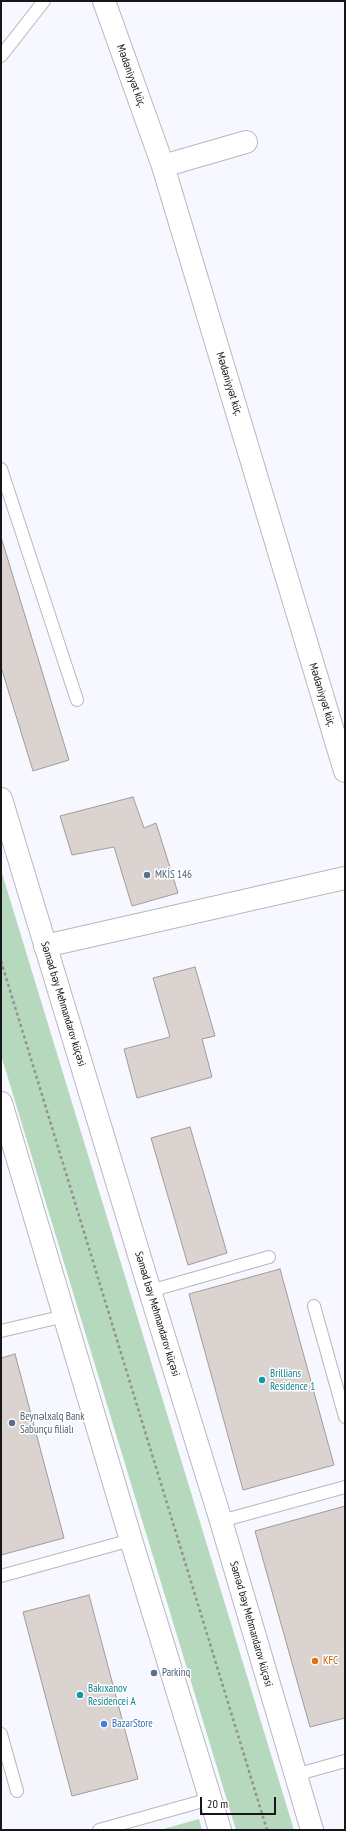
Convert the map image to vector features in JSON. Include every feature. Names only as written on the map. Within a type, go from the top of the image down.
[{"type":"main road","name":"Mədəniyyət küç.","points":[[104,1],[163,166],[345,771]]},
{"type":"main road","points":[[163,166],[246,142]]},
{"type":"main road","name":"Səməd bəy Mehmandarov küçəsi","points":[[1,799],[150,1291],[222,1521],[312,1830]]},
{"type":"main road","points":[[45,946],[345,878]]},
{"type":"main road","points":[[1,1103],[130,1540],[220,1830]]},
{"type":"lane","points":[[1,56],[44,1]]},
{"type":"lane","points":[[1,469],[77,700]]},
{"type":"lane","points":[[150,1291],[269,1256]]},
{"type":"lane","points":[[314,1306],[345,1417]]},
{"type":"lane","points":[[1,1331],[65,1316]]},
{"type":"lane","points":[[222,1521],[345,1487]]},
{"type":"lane","points":[[1,1576],[130,1540]]},
{"type":"lane","points":[[1,1734],[17,1791]]},
{"type":"lane","points":[[295,1775],[345,1761]]},
{"type":"lane","points":[[99,1830],[210,1799]]},
{"type":"path","points":[[1,960],[267,1830]]},
{"type":"green space","points":[[1,870],[294,1830],[236,1830],[1,1055]]},
{"type":"green space","points":[[199,1819],[202,1830],[160,1830]]},
{"type":"building","points":[[1,537],[69,760],[33,771],[1,667]]},
{"type":"building","points":[[133,797],[144,828],[156,823],[178,893],[132,906],[114,847],[72,855],[60,816]]},
{"type":"building","points":[[195,967],[215,1036],[202,1039],[212,1077],[137,1098],[124,1049],[170,1037],[153,978]]},
{"type":"building","points":[[190,1127],[227,1253],[188,1265],[151,1138]]},
{"type":"building","name":"Brillians Residence 1","points":[[280,1269],[334,1465],[243,1490],[189,1294]]},
{"type":"building","points":[[15,1354],[64,1538],[1,1555],[1,1358]]},
{"type":"building","points":[[345,1506],[345,1718],[310,1727],[255,1531]]},
{"type":"building","name":"Bakıxanov Residencei A","points":[[89,1595],[138,1779],[72,1796],[23,1612]]},
{"type":"place","name":"MKİS 146","points":[[147,875]]},
{"type":"place","name":"Brillians Residence 1","points":[[262,1380]]},
{"type":"place","name":"Beynəlxalq Bank Sabunçu filialı","points":[[12,1423]]},
{"type":"place","name":"KFC","points":[[315,1661]]},
{"type":"place","name":"Parkinq","points":[[154,1673]]},
{"type":"place","name":"Bakıxanov Residencei A","points":[[80,1695]]},
{"type":"place","name":"BazarStore","points":[[104,1724]]}]
